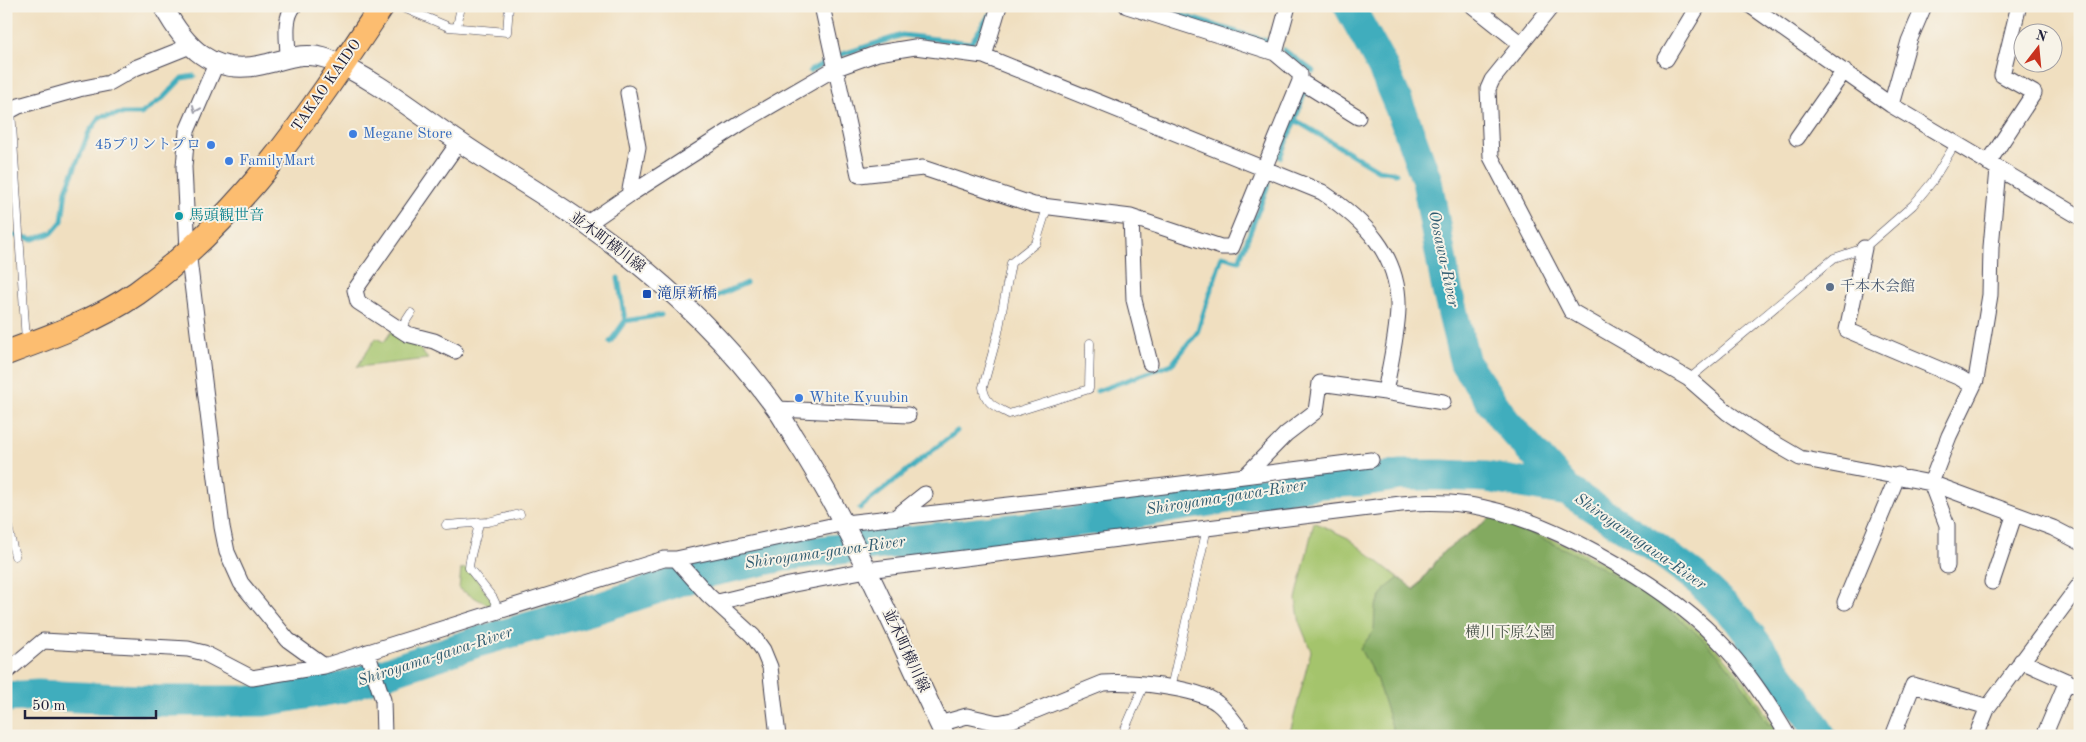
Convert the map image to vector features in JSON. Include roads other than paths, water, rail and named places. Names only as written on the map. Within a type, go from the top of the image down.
[{"type":"main road","name":"TAKAO KAIDO","points":[[16,349],[78,325],[136,294],[188,251],[234,207],[264,174],[342,66],[382,6]]},
{"type":"street","points":[[163,6],[190,46],[202,57],[216,64],[187,131],[184,167],[188,251],[222,527],[227,552],[241,583],[282,633],[288,640],[324,666]]},
{"type":"street","points":[[288,57],[288,24],[290,11],[294,6]]},
{"type":"street","points":[[822,6],[834,70],[859,175],[923,168],[1047,208],[1130,217],[1221,247],[1232,247],[1300,81],[1300,74],[1275,53],[1128,7]]},
{"type":"street","points":[[984,56],[999,6]]},
{"type":"street","points":[[1275,53],[1288,6]]},
{"type":"street","points":[[1473,6],[1520,44]]},
{"type":"street","points":[[1552,6],[1492,80],[1488,89],[1491,157],[1571,310],[1689,379],[1728,413],[1800,458],[1898,475],[1931,483],[2014,516],[2053,528],[2080,542]]},
{"type":"street","points":[[1666,60],[1698,6]]},
{"type":"street","points":[[1751,6],[1844,70],[1890,105],[2080,217]]},
{"type":"street","points":[[1890,105],[1910,41],[1924,6]]},
{"type":"street","points":[[1947,566],[1947,525],[1931,483],[1949,436],[1976,380],[1990,295],[1993,166],[2034,93],[2002,75],[2018,10]]},
{"type":"street","points":[[9,112],[79,89],[109,83],[135,68],[190,46]]},
{"type":"street","points":[[587,224],[628,194],[743,122],[834,70],[878,53],[915,47],[984,56],[1322,192],[1362,221],[1382,248],[1393,278],[1398,308],[1385,392]]},
{"type":"street","name":"並木町横川線","points":[[216,64],[238,67],[261,66],[288,57],[313,56],[325,58],[381,86],[459,142],[587,224],[698,317],[777,409],[820,477],[847,526],[942,730]]},
{"type":"street","points":[[1797,138],[1844,70]]},
{"type":"street","points":[[1300,81],[1358,117]]},
{"type":"street","points":[[628,92],[638,148],[628,194]]},
{"type":"street","points":[[455,351],[434,341],[407,334],[400,330],[358,302],[355,290],[459,142]]},
{"type":"street","points":[[1130,217],[1134,300],[1150,362]]},
{"type":"street","points":[[1864,248],[1847,330],[1960,378],[1973,386]]},
{"type":"street","points":[[1246,475],[1286,434],[1316,412],[1320,383],[1442,402]]},
{"type":"street","points":[[777,409],[908,415]]},
{"type":"street","points":[[6,672],[43,641],[188,649],[204,653],[252,678],[324,666],[369,655],[499,611],[664,560],[679,563],[896,517],[1371,460]]},
{"type":"street","points":[[1845,602],[1898,475]]},
{"type":"street","points":[[896,517],[925,494]]},
{"type":"street","points":[[713,599],[866,568],[1422,502],[1470,505],[1501,512],[1578,544],[1620,566],[1681,608],[1716,638],[1748,675],[1788,736]]},
{"type":"street","points":[[1992,582],[2014,516]]},
{"type":"street","points":[[679,563],[752,636],[763,650],[770,667],[778,736]]},
{"type":"street","points":[[1976,736],[1988,707],[2080,584]]},
{"type":"street","points":[[369,655],[381,697],[384,736]]},
{"type":"street","points":[[2021,661],[2073,684],[2044,736]]},
{"type":"street","points":[[942,730],[967,716],[998,723],[1012,720],[1103,683],[1171,688],[1205,696],[1218,704],[1245,736]]},
{"type":"street","points":[[1893,736],[1913,684],[1988,707]]},
{"type":"lane","points":[[399,6],[449,27],[507,32],[509,6]]},
{"type":"lane","points":[[457,27],[460,6]]},
{"type":"lane","points":[[9,112],[20,249],[16,349]]},
{"type":"lane","points":[[1689,379],[1834,258],[1864,248],[1913,205],[1932,182],[1955,144]]},
{"type":"lane","points":[[1047,208],[1036,244],[1011,263],[998,333],[983,387],[984,396],[989,403],[1009,414],[1089,389],[1090,343]]},
{"type":"lane","points":[[400,330],[411,313]]},
{"type":"lane","points":[[446,525],[479,522],[520,514]]},
{"type":"lane","points":[[6,519],[16,556]]},
{"type":"lane","points":[[479,522],[477,537],[469,556],[469,568],[493,598],[499,611]]},
{"type":"lane","points":[[1171,688],[1207,528]]},
{"type":"lane","points":[[1122,736],[1144,685]]},
{"type":"waterway","name":"Oosawa-River","points":[[1349,6],[1382,66],[1403,115],[1427,181],[1447,290],[1465,363],[1505,421],[1568,491]]},
{"type":"waterway","points":[[1160,9],[1270,42]]},
{"type":"waterway","points":[[837,56],[902,35],[971,43],[989,15]]},
{"type":"waterway","points":[[1284,50],[1313,71]]},
{"type":"waterway","points":[[810,71],[827,61]]},
{"type":"waterway","points":[[6,234],[33,239],[52,233],[62,221],[66,190],[89,132],[100,117],[120,114],[141,114],[163,98],[182,78],[194,76]]},
{"type":"waterway","points":[[1295,120],[1305,92]]},
{"type":"waterway","points":[[1280,157],[1295,120],[1378,170],[1396,173]]},
{"type":"waterway","points":[[1412,174],[1424,175]]},
{"type":"waterway","points":[[1097,391],[1172,364],[1197,333],[1222,256],[1239,261],[1268,185]]},
{"type":"waterway","points":[[618,278],[625,321],[661,315]]},
{"type":"waterway","points":[[706,301],[746,283]]},
{"type":"waterway","points":[[610,342],[625,321]]},
{"type":"waterway","points":[[860,508],[957,431]]},
{"type":"waterway","name":"Shiroyama-gawa-River","points":[[6,697],[38,695],[160,701],[264,701],[341,688],[477,642],[601,607],[703,573],[788,555],[1097,519],[1322,483],[1363,481],[1400,475],[1442,475],[1487,477],[1568,491],[1656,548],[1695,577],[1737,618],[1803,707],[1821,736]]},
{"type":"place","name":"Megane Store","points":[[353,134]]},
{"type":"place","name":"45プリントプロ","points":[[211,145]]},
{"type":"place","name":"FamilyMart","points":[[229,161]]},
{"type":"place","name":"馬頭観世音","points":[[179,216]]},
{"type":"place","name":"千本木会館","points":[[1830,287]]},
{"type":"place","name":"滝原新橋","points":[[647,294]]},
{"type":"place","name":"White Kyuubin","points":[[799,398]]},
{"type":"water label","name":"Shiroyamagawa-River","points":[[1640,542]]},
{"type":"park label","name":"横川下原公園","points":[[1510,633]]}]
